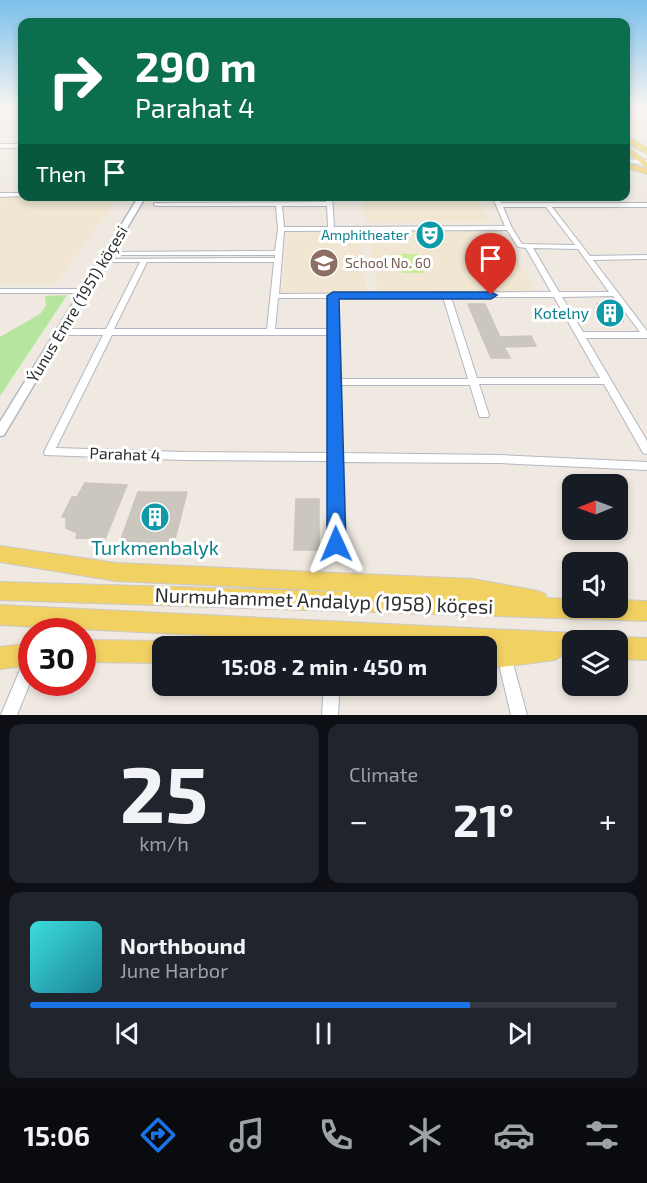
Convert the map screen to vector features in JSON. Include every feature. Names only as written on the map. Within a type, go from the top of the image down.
[{"type":"main road","points":[[630,140],[647,152]]},
{"type":"main road","points":[[630,144],[645,161]]},
{"type":"main road","points":[[0,147],[18,147]]},
{"type":"main road","points":[[630,151],[645,161]]},
{"type":"main road","points":[[630,162],[645,161]]},
{"type":"main road","points":[[630,164],[647,172]]},
{"type":"main road","points":[[0,554],[116,572],[473,588],[562,605]]},
{"type":"main road","name":"Nurmuhammet Andalyp (1958) köçesi","points":[[0,591],[562,608]]},
{"type":"main road","name":"Nurmuhammet Andalyp (1958) köçesi","points":[[628,610],[647,611]]},
{"type":"main road","name":"Nurmuhammet Andalyp (1958) köçesi","points":[[0,615],[562,645]]},
{"type":"main road","points":[[497,657],[562,648]]},
{"type":"main road","points":[[628,649],[647,650]]},
{"type":"main road","points":[[96,651],[152,652]]},
{"type":"main road","points":[[0,658],[18,659]]},
{"type":"street","points":[[0,195],[18,195]]},
{"type":"street","name":"Ýunus Emre (1951) köçesi","points":[[0,432],[139,201]]},
{"type":"street","points":[[156,204],[279,204],[317,201]]},
{"type":"street","points":[[330,201],[331,228]]},
{"type":"street","points":[[498,201],[509,228],[519,244],[529,247],[580,247]]},
{"type":"street","points":[[271,332],[281,229],[279,204]]},
{"type":"street","points":[[500,205],[647,205]]},
{"type":"street","points":[[548,205],[646,335]]},
{"type":"street","points":[[281,229],[509,228]]},
{"type":"street","points":[[529,247],[559,295],[647,450]]},
{"type":"street","points":[[106,257],[278,257]]},
{"type":"street","points":[[106,257],[144,260],[278,257]]},
{"type":"street","points":[[588,258],[647,257]]},
{"type":"street","points":[[108,332],[144,260]]},
{"type":"street","points":[[0,291],[85,291]]},
{"type":"street","points":[[274,296],[615,294]]},
{"type":"street","points":[[446,295],[484,415]]},
{"type":"street","points":[[333,296],[336,544]]},
{"type":"street","points":[[60,332],[333,332]]},
{"type":"street","name":"Parahat 4","points":[[108,332],[49,452],[184,456],[499,459],[647,466]]},
{"type":"street","points":[[580,335],[646,335]]},
{"type":"street","points":[[334,382],[606,381]]},
{"type":"street","name":"Ýunus Emre (1951) köçesi","points":[[0,426],[11,412]]},
{"type":"street","points":[[497,662],[519,715]]},
{"type":"street","points":[[9,715],[18,691]]},
{"type":"street","points":[[330,697],[330,715]]},
{"type":"shaded area","points":[[6,197],[18,197],[18,201],[116,201],[56,284],[0,284],[0,203]]},
{"type":"shaded area","points":[[364,201],[478,201],[490,222],[367,223]]},
{"type":"shaded area","points":[[500,229],[536,292],[378,292],[368,230]]},
{"type":"shaded area","name":"School No. 60","points":[[360,232],[367,292],[281,293],[288,233]]},
{"type":"green space","points":[[398,254],[419,254],[424,273],[402,273]]},
{"type":"green space","points":[[67,295],[0,396],[0,337],[40,314],[46,306],[45,296]]},
{"type":"building","points":[[468,304],[485,304],[500,337],[531,336],[536,346],[504,347],[510,358],[491,358]]},
{"type":"building","name":"Kotelny","points":[[597,304],[610,304],[623,321],[609,321]]},
{"type":"building","points":[[85,483],[127,485],[105,539],[76,538],[77,533],[66,528],[66,517],[62,517],[72,497],[77,497]]},
{"type":"building","name":"Turkmenbalyk","points":[[138,492],[187,492],[174,543],[120,542]]},
{"type":"building","points":[[296,499],[319,499],[319,550],[294,550]]},
{"type":"place","name":"Amphitheater","points":[[430,235]]},
{"type":"place","name":"School No. 60","points":[[324,263]]},
{"type":"place","name":"Kotelny","points":[[610,313]]},
{"type":"place","name":"Turkmenbalyk","points":[[155,517]]},
{"type":"route","points":[[336,544],[333,296],[491,295]]}]
